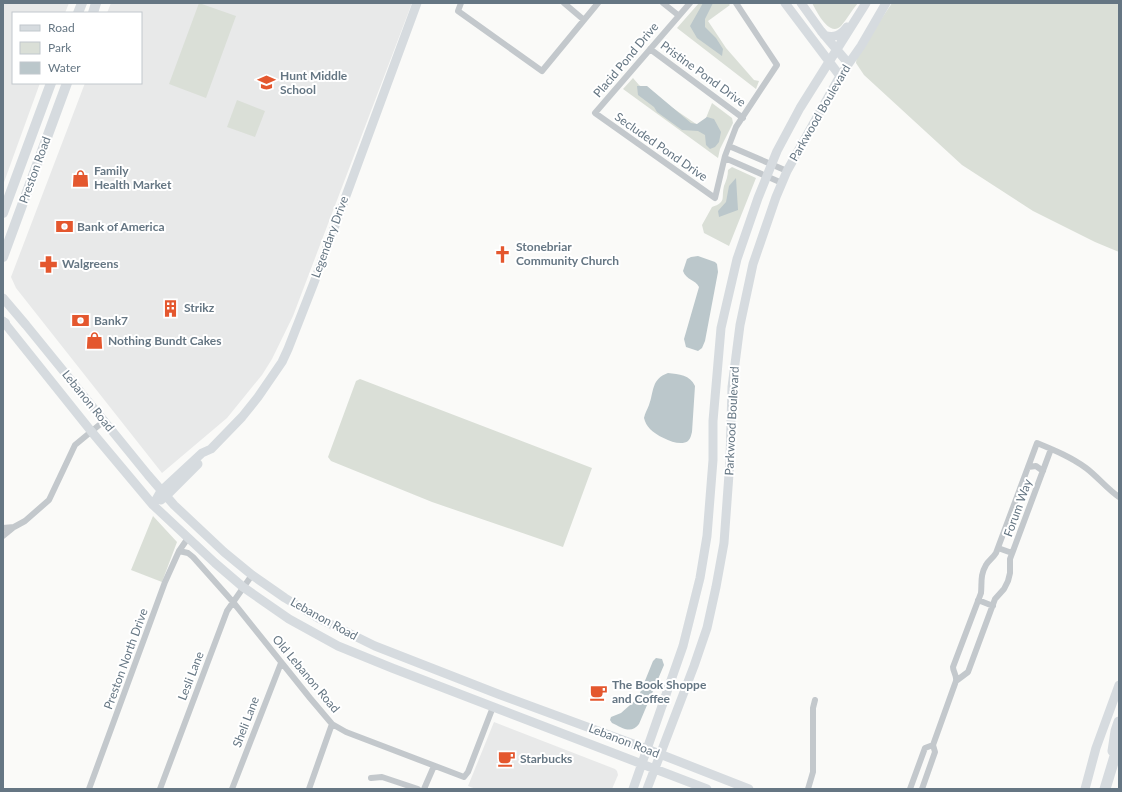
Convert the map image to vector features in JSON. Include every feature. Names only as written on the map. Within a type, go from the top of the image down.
[{"type":"highway","points":[[1105,789],[1119,722]]},
{"type":"highway","points":[[1110,768],[1119,743]]},
{"type":"main road","name":"Legendary Drive","points":[[153,505],[202,453],[208,451],[242,417],[274,376],[288,349],[417,3]]},
{"type":"main road","points":[[785,3],[840,76]]},
{"type":"main road","points":[[801,3],[836,51],[848,64]]},
{"type":"main road","name":"Parkwood Boulevard","points":[[633,789],[683,646],[698,585],[707,536],[713,460],[713,422],[721,328],[737,259],[770,165],[800,108],[866,3]]},
{"type":"main road","name":"Parkwood Boulevard","points":[[647,789],[694,666],[708,621],[724,543],[730,460],[732,387],[740,325],[753,264],[787,171],[840,76],[861,46],[886,3]]},
{"type":"main road","points":[[824,35],[829,37],[839,35],[859,15]]},
{"type":"main road","name":"Preston Road","points":[[3,213],[51,84]]},
{"type":"main road","name":"Preston Road","points":[[3,257],[67,84]]},
{"type":"main road","points":[[29,144],[43,149]]},
{"type":"main road","points":[[737,259],[753,264]]},
{"type":"main road","name":"Lebanon Road","points":[[3,298],[164,494],[224,552],[252,575],[285,598],[318,618],[375,646],[498,694],[661,754],[749,789]]},
{"type":"main road","name":"Lebanon Road","points":[[4,322],[91,431],[153,505],[243,587],[289,619],[338,646],[392,668],[707,789]]},
{"type":"main road","points":[[718,364],[735,366]]},
{"type":"main road","points":[[713,460],[730,460]]},
{"type":"main road","points":[[1084,789],[1096,748],[1119,685]]},
{"type":"main road","points":[[493,707],[498,694]]},
{"type":"street","points":[[461,3],[458,11],[542,71],[598,3]]},
{"type":"street","points":[[564,3],[584,20]]},
{"type":"street","points":[[663,3],[678,15]]},
{"type":"street","name":"Placid Pond Drive","points":[[595,113],[678,15],[690,3]]},
{"type":"street","points":[[736,3],[777,65],[736,127],[725,158],[782,183]]},
{"type":"street","name":"Pristine Pond Drive","points":[[650,49],[743,118]]},
{"type":"street","name":"Secluded Pond Drive","points":[[595,113],[715,198],[725,158]]},
{"type":"street","points":[[729,146],[770,165],[787,171]]},
{"type":"street","points":[[3,536],[14,527],[25,521],[49,500],[75,445],[104,421]]},
{"type":"street","name":"Forum Way","points":[[922,789],[935,752],[932,745],[956,681],[953,668],[981,591],[980,579],[987,563],[998,548],[1037,443],[1051,449],[1012,553],[1009,580],[1004,589],[996,598],[968,672],[956,681]]},
{"type":"street","points":[[1051,449],[1066,455],[1087,469],[1119,497]]},
{"type":"street","name":"Forum Way","points":[[1028,467],[1036,466],[1043,471]]},
{"type":"street","points":[[3,528],[14,527]]},
{"type":"street","name":"Preston North Drive","points":[[89,789],[165,582],[178,551],[188,538]]},
{"type":"street","name":"Forum Way","points":[[998,548],[1012,553]]},
{"type":"street","name":"Old Lebanon Road","points":[[178,551],[194,557],[233,602],[332,724],[361,739],[464,777],[468,772],[493,707]]},
{"type":"street","name":"Lesli Lane","points":[[160,789],[227,611],[252,575]]},
{"type":"street","points":[[978,600],[993,606]]},
{"type":"street","name":"Sheli Lane","points":[[232,789],[281,663]]},
{"type":"street","points":[[808,789],[813,772],[813,708],[815,700]]},
{"type":"street","points":[[309,789],[332,724]]},
{"type":"street","name":"Forum Way","points":[[910,789],[925,748],[932,745]]},
{"type":"street","points":[[424,789],[434,766]]},
{"type":"street","points":[[371,778],[382,777],[418,789]]},
{"type":"shaded area","points":[[3,3],[69,3],[65,12],[12,12],[12,84],[40,84],[3,185]]},
{"type":"shaded area","points":[[111,3],[412,3],[293,316],[272,359],[262,375],[227,418],[162,473],[16,288],[11,277],[85,84],[142,84],[142,12],[107,12]]},
{"type":"shaded area","points":[[494,722],[615,769],[618,775],[612,789],[476,789],[468,786]]},
{"type":"green space","points":[[199,3],[236,16],[206,98],[169,84]]},
{"type":"green space","points":[[699,3],[728,3],[730,5],[708,21],[726,48],[754,80],[759,81],[756,89],[677,28]]},
{"type":"green space","points":[[812,3],[858,3],[841,26],[836,29],[828,26],[824,22]]},
{"type":"green space","points":[[892,3],[1119,3],[1119,252],[1095,242],[1033,211],[962,165],[864,75],[856,63],[857,55]]},
{"type":"green space","points":[[633,78],[639,85],[702,128],[712,103],[732,118],[733,123],[720,149],[718,158],[623,89]]},
{"type":"green space","points":[[237,100],[265,111],[255,137],[227,127]]},
{"type":"green space","points":[[732,167],[756,178],[729,246],[704,233],[702,225],[712,207],[722,201],[728,170]]},
{"type":"green space","points":[[360,379],[592,468],[563,547],[432,502],[331,461],[328,457],[356,381]]},
{"type":"green space","points":[[153,516],[177,542],[162,582],[131,570]]},
{"type":"water","points":[[703,3],[713,3],[705,19],[705,27],[716,38],[723,49],[722,56],[697,38],[690,26]]},
{"type":"water","points":[[637,86],[647,86],[691,123],[697,124],[707,117],[714,119],[721,132],[719,142],[715,147],[710,149],[706,145],[705,135],[698,131],[682,130],[657,112],[654,107],[638,95]]},
{"type":"water","points":[[736,178],[738,210],[719,217],[718,211],[726,202],[729,186]]},
{"type":"water","points":[[698,256],[715,262],[717,264],[718,272],[705,341],[702,348],[698,351],[686,347],[684,339],[699,287],[684,274],[683,271],[687,259]]},
{"type":"water","points":[[668,373],[687,377],[695,386],[692,432],[689,440],[684,443],[668,440],[653,432],[646,424],[644,418],[656,382]]},
{"type":"water","points":[[656,658],[662,659],[664,665],[639,724],[633,729],[629,730],[612,723],[610,720],[611,717],[621,713],[638,698],[653,661]]},
{"type":"place","name":"Hunt Middle School","points":[[267,83]]},
{"type":"place","name":"Family Health Market","points":[[81,178]]},
{"type":"place","name":"Bank of America","points":[[64,227]]},
{"type":"place","name":"Stonebriar Community Church","points":[[503,254]]},
{"type":"place","name":"Walgreens","points":[[49,264]]},
{"type":"place","name":"Strikz","points":[[171,308]]},
{"type":"place","name":"Bank7","points":[[81,321]]},
{"type":"place","name":"Nothing Bundt Cakes","points":[[95,341]]},
{"type":"place","name":"The Book Shoppe and Coffee","points":[[599,692]]},
{"type":"place","name":"Starbucks","points":[[507,759]]}]
